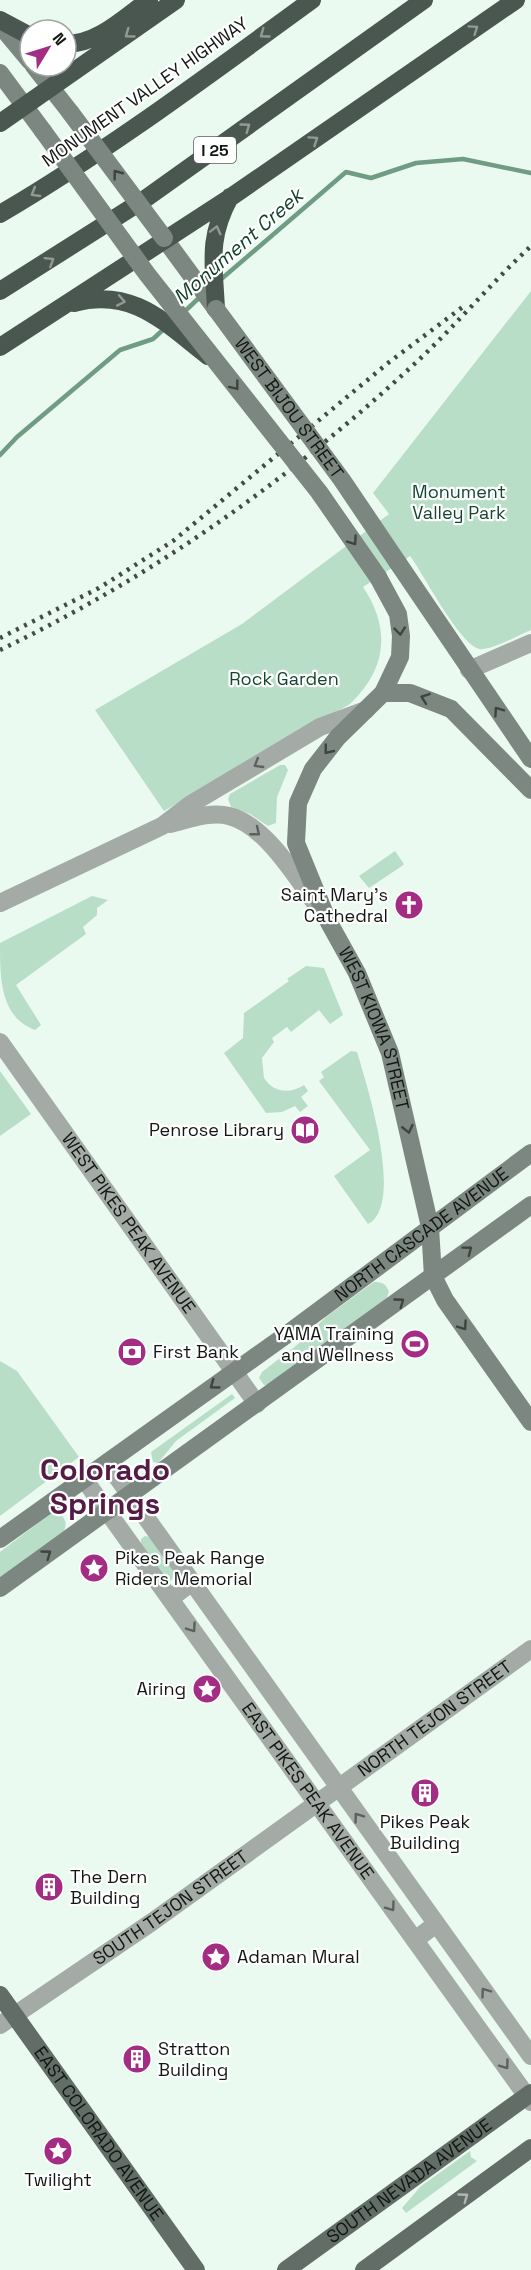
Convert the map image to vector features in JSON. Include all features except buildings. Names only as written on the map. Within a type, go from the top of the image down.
[{"type":"highway","points":[[78,44],[96,38],[149,0]]},
{"type":"highway","points":[[0,123],[176,0]]},
{"type":"highway","name":"MONUMENT VALLEY HIGHWAY","points":[[0,213],[43,188],[169,103],[312,0]]},
{"type":"highway","name":"I 25","points":[[0,291],[135,206],[424,0]]},
{"type":"highway","points":[[0,347],[231,196],[516,0]]},
{"type":"highway","points":[[0,22],[18,30]]},
{"type":"highway","points":[[216,309],[213,252],[215,232],[231,196]]},
{"type":"highway","points":[[64,306],[105,298],[136,304],[218,363]]},
{"type":"main road","points":[[0,22],[18,45]]},
{"type":"main road","name":"WEST BIJOU STREET","points":[[0,73],[135,257],[319,492],[378,577]]},
{"type":"main road","name":"WEST BIJOU STREET","points":[[44,78],[342,480],[531,759]]},
{"type":"main road","name":"WEST KIOWA STREET","points":[[378,577],[398,614],[401,636],[400,657],[383,693],[338,738],[313,769],[298,803],[296,843],[327,919],[357,973],[390,1053],[430,1227],[433,1276]]},
{"type":"main road","points":[[383,693],[410,693],[451,709],[531,790]]},
{"type":"main road","name":"NORTH CASCADE AVENUE","points":[[0,1539],[531,1153]]},
{"type":"main road","points":[[0,1588],[531,1205]]},
{"type":"main road","points":[[433,1276],[445,1300],[531,1422]]},
{"type":"main road","name":"EAST COLORADO AVENUE","points":[[0,1995],[7,2020],[196,2270]]},
{"type":"main road","name":"SOUTH NEVADA AVENUE","points":[[286,2270],[530,2097]]},
{"type":"main road","points":[[364,2270],[531,2148]]},
{"type":"street","points":[[469,670],[531,643]]},
{"type":"street","points":[[2,904],[162,826],[191,804],[320,727],[366,710]]},
{"type":"street","points":[[162,826],[205,816],[228,815],[255,828],[327,919]]},
{"type":"street","name":"WEST PIKES PEAK AVENUE","points":[[0,1042],[257,1404]]},
{"type":"street","name":"EAST PIKES PEAK AVENUE","points":[[107,1463],[531,2056]]},
{"type":"street","name":"EAST PIKES PEAK AVENUE","points":[[84,1479],[530,2097]]},
{"type":"street","points":[[171,1598],[192,1582]]},
{"type":"street","name":"NORTH TEJON STREET","points":[[338,1787],[531,1649]]},
{"type":"street","name":"SOUTH TEJON STREET","points":[[7,2020],[152,1922],[338,1787]]},
{"type":"street","points":[[415,1940],[436,1924]]},
{"type":"green space","name":"Monument Valley Park","points":[[531,291],[531,630],[489,648],[475,647],[455,626],[410,556],[363,587],[378,618],[381,648],[372,677],[350,704],[164,811],[95,710],[242,624],[389,514],[373,493]]},
{"type":"green space","points":[[280,765],[285,765],[288,770],[277,797],[276,823],[268,826],[250,814],[231,807],[228,799],[230,794]]},
{"type":"green space","points":[[395,851],[404,864],[369,888],[359,876]]},
{"type":"green space","points":[[92,896],[108,900],[97,908],[97,915],[83,927],[86,934],[16,985],[41,1025],[35,1030],[23,1024],[15,1016],[4,995],[0,943]]},
{"type":"green space","points":[[306,966],[324,968],[343,1015],[330,1024],[319,1010],[291,1032],[287,1027],[272,1038],[274,1042],[262,1058],[264,1078],[272,1087],[282,1090],[293,1090],[304,1085],[308,1091],[301,1097],[308,1106],[300,1112],[295,1106],[282,1112],[266,1113],[224,1053],[243,1038],[244,1013]]},
{"type":"green space","points":[[351,1051],[357,1052],[375,1116],[383,1170],[383,1194],[379,1213],[368,1224],[334,1176],[370,1150],[319,1081],[324,1077],[321,1072]]},
{"type":"green space","points":[[0,1071],[31,1114],[0,1136]]},
{"type":"green space","points":[[374,1282],[382,1283],[387,1287],[389,1292],[386,1300],[269,1385],[264,1385],[259,1378],[262,1372],[297,1345],[327,1316]]},
{"type":"green space","points":[[0,1361],[17,1371],[79,1457],[0,1516]]},
{"type":"green space","points":[[232,1394],[235,1398],[176,1441],[158,1463],[153,1462],[151,1452]]},
{"type":"green space","points":[[51,1513],[59,1513],[63,1517],[66,1523],[64,1531],[0,1577],[0,1552]]},
{"type":"green space","points":[[145,1536],[150,1537],[175,1573],[171,1581],[166,1580],[141,1545],[141,1539]]},
{"type":"green space","points":[[470,2151],[471,2157],[477,2161],[406,2213],[402,2208],[421,2186]]},
{"type":"waterway","name":"Monument Creek","points":[[219,281],[346,172],[371,178],[416,163],[463,159],[531,173]]},
{"type":"waterway","name":"Monument Creek","points":[[183,313],[201,296]]},
{"type":"waterway","name":"Monument Creek","points":[[0,455],[17,437],[120,350],[153,339],[165,328]]},
{"type":"railway","points":[[0,650],[56,622],[164,559],[266,488],[315,450],[410,368],[531,246]]},
{"type":"railway","points":[[0,638],[99,588],[173,541],[388,363],[464,306]]},
{"type":"place","name":"Saint Mary's Cathedral","points":[[409,905]]},
{"type":"place","name":"Penrose Library","points":[[305,1130]]},
{"type":"place","name":"YAMA Training and Wellness","points":[[415,1344]]},
{"type":"place","name":"First Bank","points":[[132,1352]]},
{"type":"place","name":"Pikes Peak Range Riders Memorial","points":[[94,1568]]},
{"type":"place","name":"Airing","points":[[207,1689]]},
{"type":"place","name":"Pikes Peak Building","points":[[425,1793]]},
{"type":"place","name":"The Dern Building","points":[[49,1887]]},
{"type":"place","name":"Adaman Mural","points":[[216,1957]]},
{"type":"place","name":"Stratton Building","points":[[137,2059]]},
{"type":"place","name":"Twilight","points":[[58,2151]]},
{"type":"district","name":"Colorado Springs","points":[[105,1487]]},
{"type":"park label","name":"Rock Garden","points":[[284,679]]}]
